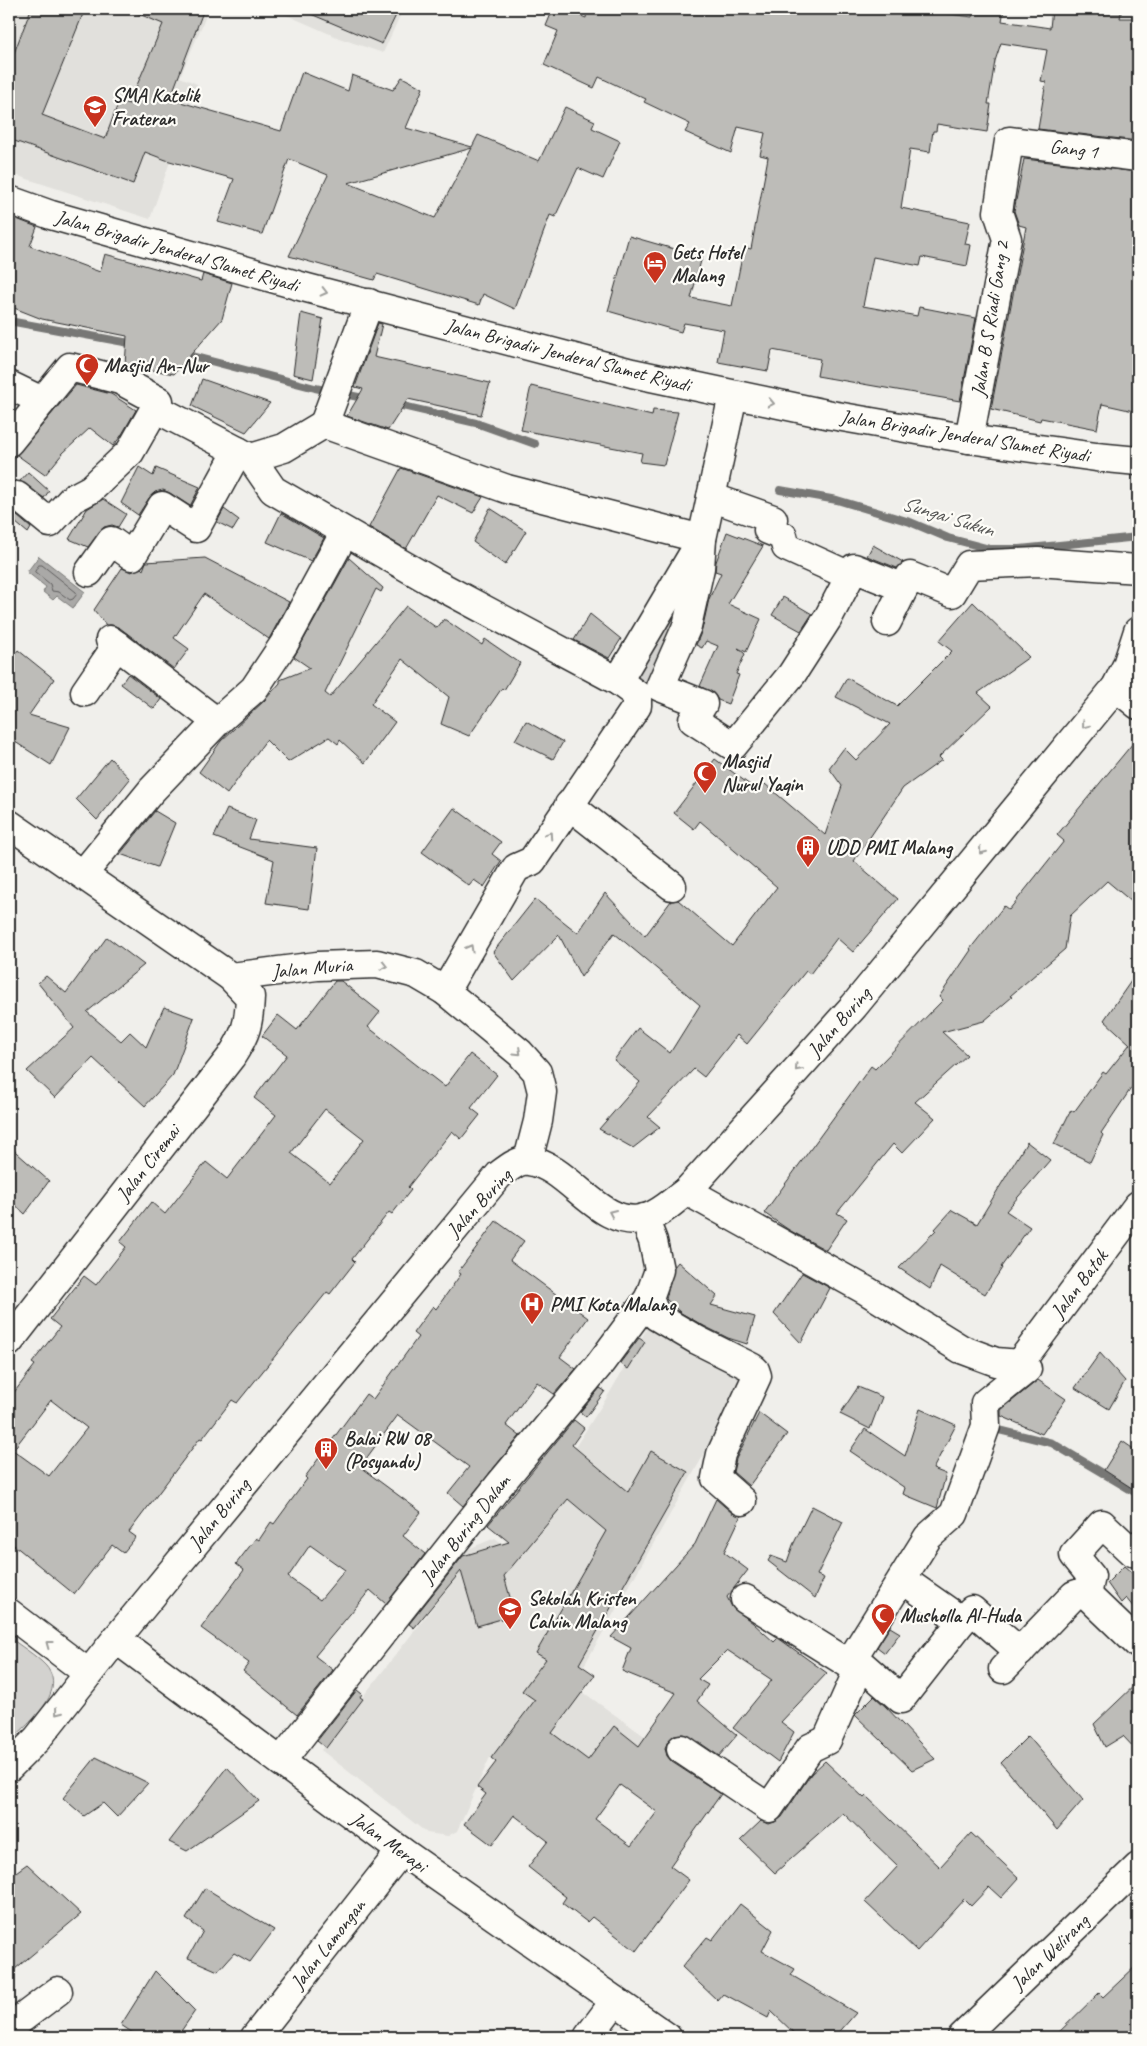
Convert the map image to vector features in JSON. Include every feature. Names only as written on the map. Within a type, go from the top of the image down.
[{"type":"street","name":"Gang 1","points":[[1009,141],[1138,156]]},
{"type":"street","name":"Jalan B S Riadi Gang 2","points":[[970,439],[1007,239],[998,212],[1009,141]]},
{"type":"street","name":"Jalan Brigadir Jenderal Slamet Riyadi","points":[[9,200],[61,218],[307,288],[632,373],[831,415],[970,439],[1138,461]]},
{"type":"street","points":[[266,482],[284,448],[331,404],[369,304]]},
{"type":"street","points":[[9,442],[70,367],[120,380],[159,400],[130,452],[91,489],[72,499],[50,523],[18,496]]},
{"type":"street","points":[[9,385],[42,401]]},
{"type":"street","points":[[733,395],[702,539],[700,568],[687,626],[660,687],[702,704],[693,720],[733,746],[792,674],[828,618],[854,568],[904,588]]},
{"type":"street","points":[[331,404],[507,489],[702,539]]},
{"type":"street","points":[[155,408],[245,455],[273,490],[431,581],[618,681],[637,695],[636,706],[532,861],[516,868],[445,991]]},
{"type":"street","points":[[89,572],[112,541],[132,556],[162,506],[196,528],[245,455],[284,448]]},
{"type":"street","points":[[711,497],[773,519],[768,530],[783,536],[786,547],[850,576]]},
{"type":"street","points":[[83,874],[151,791],[217,722],[254,689],[284,644],[346,532]]},
{"type":"street","points":[[618,681],[702,539]]},
{"type":"street","points":[[887,622],[910,576],[952,593],[969,565],[1038,562],[1138,569]]},
{"type":"street","name":"Jalan Buring","points":[[9,1767],[37,1739],[116,1639],[498,1175],[512,1165],[528,1160],[548,1167],[605,1210],[627,1220],[644,1218],[658,1213],[687,1190],[854,1006],[1116,688],[1127,665],[1138,631]]},
{"type":"street","points":[[85,692],[113,643],[217,722]]},
{"type":"street","points":[[1116,688],[1138,705]]},
{"type":"street","points":[[569,805],[672,886]]},
{"type":"street","points":[[9,824],[231,977]]},
{"type":"street","name":"Jalan Muria","points":[[231,977],[317,966],[377,964],[416,974],[445,991],[520,1054],[537,1072],[542,1092],[538,1121],[528,1160]]},
{"type":"street","name":"Jalan Ciremai","points":[[9,1342],[240,1043],[249,1017],[250,997],[231,977]]},
{"type":"street","points":[[687,1190],[867,1292],[961,1349],[996,1362],[1023,1366]]},
{"type":"street","name":"Jalan Batok","points":[[902,1578],[928,1537],[954,1514],[986,1426],[985,1403],[1023,1366],[1138,1205]]},
{"type":"street","name":"Jalan Buring Dalam","points":[[281,1761],[488,1498],[599,1365],[649,1298],[658,1270],[653,1241],[644,1218]]},
{"type":"street","points":[[649,1298],[656,1316],[755,1370],[758,1376],[721,1454],[716,1478],[742,1501]]},
{"type":"street","points":[[1087,1595],[1091,1576],[1074,1555],[1102,1524],[1132,1552],[1138,1545]]},
{"type":"street","points":[[681,1749],[769,1808],[810,1748],[826,1740],[855,1676],[854,1662],[902,1578],[962,1621]]},
{"type":"street","points":[[745,1599],[854,1662],[901,1699],[972,1610],[1011,1660],[1074,1595],[1080,1593],[1087,1595],[1138,1644]]},
{"type":"street","points":[[9,1613],[88,1674]]},
{"type":"street","name":"Jalan Merapi","points":[[116,1639],[400,1851],[667,2037]]},
{"type":"street","name":"Jalan Lamongan","points":[[256,2037],[400,1851]]},
{"type":"street","name":"Jalan Welirang","points":[[962,2037],[1138,1867]]},
{"type":"street","points":[[9,2028],[58,1991]]},
{"type":"street","points":[[588,2037],[615,2001]]},
{"type":"shaded area","name":"SMA Katolik Frateran","points":[[19,9],[209,9],[180,77],[197,84],[150,219],[9,173],[9,34]]},
{"type":"shaded area","points":[[273,9],[403,9],[383,53],[339,38]]},
{"type":"shaded area","points":[[694,564],[651,691],[628,675]]},
{"type":"shaded area","name":"Sekolah Kristen Calvin Malang","points":[[653,1318],[749,1375],[573,1685],[650,1740],[618,1789],[587,1782],[566,1809],[490,1757],[457,1831],[448,1836],[427,1833],[321,1750],[459,1574],[456,1554],[495,1538],[504,1545],[553,1482],[609,1394]]},
{"type":"shaded area","points":[[9,1637],[46,1666],[52,1676],[52,1687],[43,1708],[9,1742]]},
{"type":"water","points":[[39,556],[85,592],[73,608],[57,596],[53,600],[43,592],[46,587],[27,572]]},
{"type":"building","points":[[31,9],[85,9],[42,115],[105,139],[119,101],[129,104],[163,24],[127,9],[204,9],[170,99],[281,131],[302,72],[348,91],[352,75],[393,90],[402,77],[423,88],[406,128],[472,147],[478,135],[539,161],[565,107],[595,121],[592,128],[620,141],[603,179],[578,168],[555,217],[550,215],[515,309],[483,294],[479,305],[377,274],[374,280],[289,256],[328,175],[289,159],[262,234],[218,222],[234,179],[166,160],[145,152],[133,184],[9,139],[9,66]],"holes":[[[472,148],[435,218],[348,183]]]},
{"type":"building","points":[[299,9],[399,9],[382,44]]},
{"type":"building","points":[[553,9],[564,9],[586,18],[587,9],[914,9],[972,17],[974,9],[1004,9],[1002,21],[1050,28],[1052,9],[1122,9],[1120,18],[1138,18],[1138,141],[1038,129],[1046,82],[1041,81],[1047,50],[1001,43],[995,61],[988,104],[991,104],[987,132],[937,124],[936,131],[933,131],[930,152],[910,149],[901,208],[970,222],[965,244],[971,245],[967,266],[922,257],[920,266],[873,257],[863,306],[917,316],[919,307],[976,318],[960,401],[817,376],[820,359],[772,350],[768,371],[718,362],[724,330],[684,323],[681,332],[608,311],[629,236],[702,257],[691,298],[732,306],[744,247],[751,249],[768,157],[760,155],[765,133],[738,127],[731,153],[685,132],[690,124],[644,102],[646,99],[599,77],[594,88],[544,65],[558,31],[546,26]]},
{"type":"building","points":[[1024,159],[1138,172],[1138,229],[1134,254],[1138,255],[1138,412],[1102,404],[1097,429],[1041,418],[1040,421],[991,409],[1026,227],[1019,225],[1014,211]]},
{"type":"building","points":[[9,216],[37,227],[30,246],[100,272],[105,254],[201,281],[203,274],[232,283],[222,319],[174,374],[125,365],[127,336],[42,319],[9,306]]},
{"type":"building","points":[[301,313],[323,319],[313,379],[293,374]]},
{"type":"building","points":[[378,323],[382,324],[374,357],[490,383],[481,415],[408,399],[388,430],[347,416],[363,389],[355,387]]},
{"type":"building","points":[[202,379],[270,403],[246,432],[192,406]]},
{"type":"building","points":[[76,385],[111,394],[136,410],[113,446],[90,428],[63,453],[45,475],[17,455]]},
{"type":"building","points":[[531,386],[652,416],[653,410],[678,412],[664,465],[640,462],[642,453],[521,430]]},
{"type":"building","points":[[139,467],[153,476],[156,468],[200,487],[190,506],[163,490],[155,492],[149,498],[138,515],[121,503]]},
{"type":"building","points":[[401,468],[483,497],[473,513],[437,495],[406,549],[369,527]]},
{"type":"building","points":[[28,472],[49,491],[44,498],[20,481]]},
{"type":"building","points":[[103,499],[126,514],[118,527],[112,525],[104,527],[88,547],[69,539],[87,509]]},
{"type":"building","points":[[490,508],[526,531],[505,565],[473,542]]},
{"type":"building","points":[[9,509],[31,528],[28,533],[9,517]]},
{"type":"building","points":[[224,509],[239,520],[233,530],[217,522]]},
{"type":"building","points":[[281,513],[324,538],[311,561],[267,542]]},
{"type":"building","points":[[727,532],[763,546],[728,604],[761,619],[746,652],[738,648],[745,654],[736,674],[739,675],[728,704],[718,700],[715,695],[700,686],[718,646],[706,641],[702,648],[696,645],[702,630],[709,599],[721,573],[715,571],[716,562]]},
{"type":"building","points":[[873,545],[903,562],[897,568],[867,556]]},
{"type":"building","points":[[205,558],[289,602],[269,639],[204,594],[174,638],[189,649],[174,669],[120,628],[106,625],[94,610],[122,568],[131,572],[141,568],[143,570],[146,562]]},
{"type":"building","points":[[349,558],[383,588],[381,592],[376,589],[325,693],[330,697],[406,606],[437,628],[444,619],[482,645],[485,639],[520,663],[504,690],[502,688],[469,736],[441,724],[449,697],[402,659],[371,704],[395,722],[365,763],[340,740],[338,744],[329,737],[288,762],[266,740],[227,794],[199,772],[221,741],[264,701],[280,683],[280,680],[310,668],[294,657]]},
{"type":"building","points":[[783,597],[812,614],[801,631],[772,615]]},
{"type":"building","points":[[973,602],[1029,657],[978,693],[992,706],[939,757],[942,760],[903,788],[854,861],[898,899],[853,952],[837,938],[810,974],[806,971],[747,1044],[737,1035],[704,1077],[694,1069],[648,1117],[660,1127],[633,1148],[599,1129],[640,1082],[614,1060],[638,1028],[670,1053],[700,1005],[614,933],[581,977],[559,935],[514,981],[493,952],[535,899],[578,933],[605,893],[645,936],[671,901],[678,900],[732,946],[777,887],[700,821],[694,829],[674,813],[715,759],[758,791],[765,784],[825,835],[842,786],[829,768],[844,748],[856,760],[890,724],[836,697],[847,678],[897,706],[952,651],[939,641]]},
{"type":"building","points":[[590,614],[621,639],[609,658],[574,640]]},
{"type":"building","points":[[18,650],[54,679],[29,715],[70,727],[51,765],[12,740],[9,745],[9,663]]},
{"type":"building","points":[[128,674],[161,699],[154,709],[121,684]]},
{"type":"building","points":[[526,721],[563,742],[553,759],[515,740]]},
{"type":"building","points":[[1138,737],[1138,907],[1107,881],[1070,916],[1065,949],[984,1021],[942,1032],[967,1055],[915,1102],[935,1118],[902,1153],[893,1144],[837,1213],[847,1219],[826,1250],[789,1230],[764,1213],[871,1066],[875,1069],[943,1000],[939,997],[970,949],[1004,906],[1009,910],[1064,841],[1057,835]]},
{"type":"building","points":[[110,758],[130,779],[97,820],[76,799]]},
{"type":"building","points":[[454,808],[501,842],[492,854],[501,861],[484,887],[474,880],[469,886],[422,852]]},
{"type":"building","points":[[227,809],[256,820],[249,839],[317,848],[309,909],[266,903],[274,860],[214,837]]},
{"type":"building","points":[[155,811],[175,823],[157,867],[120,854]]},
{"type":"building","points":[[107,937],[144,965],[87,1012],[121,1041],[130,1032],[146,1047],[164,1007],[194,1018],[173,1075],[145,1106],[93,1058],[55,1098],[27,1071],[74,1028],[38,983],[46,976],[66,993]]},
{"type":"building","points":[[1138,971],[1138,1078],[1101,1133],[1103,1135],[1090,1162],[1054,1144],[1071,1110],[1074,1112],[1103,1072],[1106,1074],[1130,1044],[1104,1020]]},
{"type":"building","points":[[335,981],[341,981],[380,1012],[368,1027],[445,1087],[470,1054],[497,1075],[471,1108],[480,1115],[461,1139],[452,1131],[408,1187],[411,1190],[392,1214],[389,1212],[352,1259],[355,1262],[330,1294],[327,1292],[237,1403],[232,1400],[202,1439],[200,1438],[129,1532],[136,1537],[123,1553],[112,1545],[74,1594],[9,1541],[9,1399],[35,1365],[32,1363],[60,1327],[50,1319],[84,1276],[96,1285],[126,1247],[120,1242],[151,1202],[165,1214],[206,1162],[227,1179],[276,1115],[254,1098],[287,1055],[262,1036],[278,1015],[297,1030]],"holes":[[[325,1109],[364,1139],[330,1183],[291,1153]],[[51,1400],[87,1428],[49,1476],[13,1450]]]},
{"type":"building","points":[[1027,1142],[1050,1160],[1006,1211],[1030,1227],[1001,1267],[985,1294],[940,1266],[930,1289],[899,1268],[936,1230],[952,1210],[977,1224]]},
{"type":"building","points":[[9,1146],[49,1181],[25,1214],[9,1199]]},
{"type":"building","points":[[496,1221],[524,1241],[510,1260],[588,1318],[560,1357],[576,1369],[554,1394],[537,1382],[506,1425],[520,1436],[463,1506],[448,1493],[469,1467],[398,1415],[360,1467],[421,1512],[403,1536],[425,1554],[386,1604],[370,1590],[315,1656],[333,1670],[297,1715],[243,1671],[249,1663],[201,1628],[244,1570],[236,1564],[256,1538],[259,1540],[271,1522],[274,1524],[307,1479],[305,1477],[366,1394],[373,1399],[418,1337],[413,1333],[433,1306],[436,1309],[461,1274],[458,1272]],"holes":[[[310,1545],[345,1570],[320,1600],[288,1577]]]},
{"type":"building","points":[[678,1262],[717,1296],[711,1305],[755,1317],[747,1344],[728,1338],[704,1326],[681,1313],[666,1299],[674,1267]]},
{"type":"building","points":[[802,1273],[830,1288],[801,1343],[774,1314]]},
{"type":"building","points":[[639,1338],[645,1342],[628,1369],[620,1363]]},
{"type":"building","points":[[1100,1353],[1125,1381],[1109,1409],[1075,1388]]},
{"type":"building","points":[[1038,1380],[1066,1399],[1042,1434],[1001,1416],[1001,1410]]},
{"type":"building","points":[[858,1387],[882,1397],[870,1429],[840,1414]]},
{"type":"building","points":[[600,1388],[605,1391],[586,1417],[580,1412]]},
{"type":"building","points":[[920,1409],[956,1425],[933,1469],[946,1474],[937,1508],[903,1494],[905,1488],[850,1451],[865,1429],[905,1456]]},
{"type":"building","points":[[759,1413],[787,1434],[749,1486],[733,1472],[736,1459]]},
{"type":"building","points":[[574,1420],[584,1428],[572,1445],[628,1492],[651,1451],[688,1472],[579,1664],[595,1675],[552,1733],[588,1760],[614,1726],[639,1746],[676,1693],[622,1671],[631,1648],[611,1637],[695,1544],[716,1499],[732,1513],[741,1516],[724,1552],[748,1570],[727,1597],[732,1607],[774,1642],[778,1638],[827,1673],[781,1722],[794,1732],[778,1762],[733,1728],[772,1680],[727,1650],[698,1679],[708,1685],[697,1701],[737,1735],[719,1756],[690,1736],[683,1734],[674,1735],[668,1741],[665,1748],[667,1756],[672,1762],[721,1794],[670,1866],[689,1880],[636,1951],[592,1917],[587,1922],[562,1903],[566,1897],[528,1867],[548,1841],[514,1815],[492,1845],[464,1824],[486,1794],[477,1787],[496,1762],[491,1758],[535,1700],[522,1691],[546,1659],[536,1653],[606,1531],[568,1499],[504,1576],[515,1615],[477,1626],[461,1571],[414,1628],[409,1624],[463,1556],[509,1542],[488,1525]],"holes":[[[620,1785],[657,1812],[631,1846],[595,1819]]]},
{"type":"building","points":[[1122,1441],[1138,1452],[1138,1492],[1104,1470]]},
{"type":"building","points":[[812,1506],[843,1522],[817,1575],[824,1578],[815,1598],[768,1561],[771,1556],[787,1562]]},
{"type":"building","points":[[1124,1566],[1138,1578],[1138,1613],[1126,1598],[1121,1603],[1107,1583]]},
{"type":"building","points":[[890,1627],[900,1633],[885,1653],[877,1647]]},
{"type":"building","points":[[1138,1682],[1138,1752],[1123,1736],[1105,1747],[1094,1724]]},
{"type":"building","points":[[357,1690],[362,1694],[360,1697],[363,1699],[326,1748],[317,1741]]},
{"type":"building","points":[[874,1696],[935,1759],[912,1770],[855,1715]]},
{"type":"building","points":[[1028,1736],[1083,1800],[1057,1830],[1001,1763]]},
{"type":"building","points":[[96,1757],[148,1783],[117,1817],[103,1803],[84,1816],[63,1798]]},
{"type":"building","points":[[825,1761],[864,1798],[866,1796],[940,1867],[971,1833],[1019,1878],[1001,1898],[989,1887],[971,1906],[964,1899],[917,1951],[865,1902],[898,1866],[843,1813],[775,1873],[741,1840],[761,1821],[768,1824],[782,1817],[811,1774]]},
{"type":"building","points":[[227,1767],[259,1801],[187,1851],[169,1842]]},
{"type":"building","points":[[27,1864],[81,1914],[9,1974],[9,1877]]},
{"type":"building","points":[[205,1888],[274,1930],[250,1962],[234,1953],[218,1971],[188,1958],[203,1931],[186,1919]]},
{"type":"building","points":[[740,1904],[773,1930],[762,1951],[795,1969],[791,1975],[856,2013],[835,2037],[798,2037],[771,2011],[768,2018],[724,1994],[718,2001],[682,1967],[707,1937],[712,1940]]},
{"type":"building","points":[[1138,1964],[1138,2037],[1054,2037],[1099,1993],[1103,1997]]},
{"type":"building","points":[[155,1971],[195,2011],[177,2037],[139,2037],[121,2025]]},
{"type":"waterway","points":[[9,321],[135,344]]},
{"type":"waterway","points":[[180,353],[315,388],[368,399]]},
{"type":"waterway","points":[[394,404],[476,423],[535,444]]},
{"type":"waterway","name":"Sungai Sukun","points":[[780,490],[837,500],[910,522],[948,538],[990,549],[1020,549],[1138,537]]},
{"type":"waterway","points":[[995,1429],[1052,1443],[1138,1494]]},
{"type":"place","name":"SMA Katolik Frateran","points":[[95,128]]},
{"type":"place","name":"Gets Hotel Malang","points":[[655,284]]},
{"type":"place","name":"Masjid An-Nur","points":[[87,386]]},
{"type":"place","name":"Masjid Nurul Yaqin","points":[[705,794]]},
{"type":"place","name":"UDD PMI Malang","points":[[808,868]]},
{"type":"place","name":"PMI Kota Malang","points":[[532,1325]]},
{"type":"place","name":"Balai RW 08 (Posyandu)","points":[[326,1470]]},
{"type":"place","name":"Sekolah Kristen Calvin Malang","points":[[510,1630]]},
{"type":"place","name":"Musholla Al-Huda","points":[[883,1636]]}]
